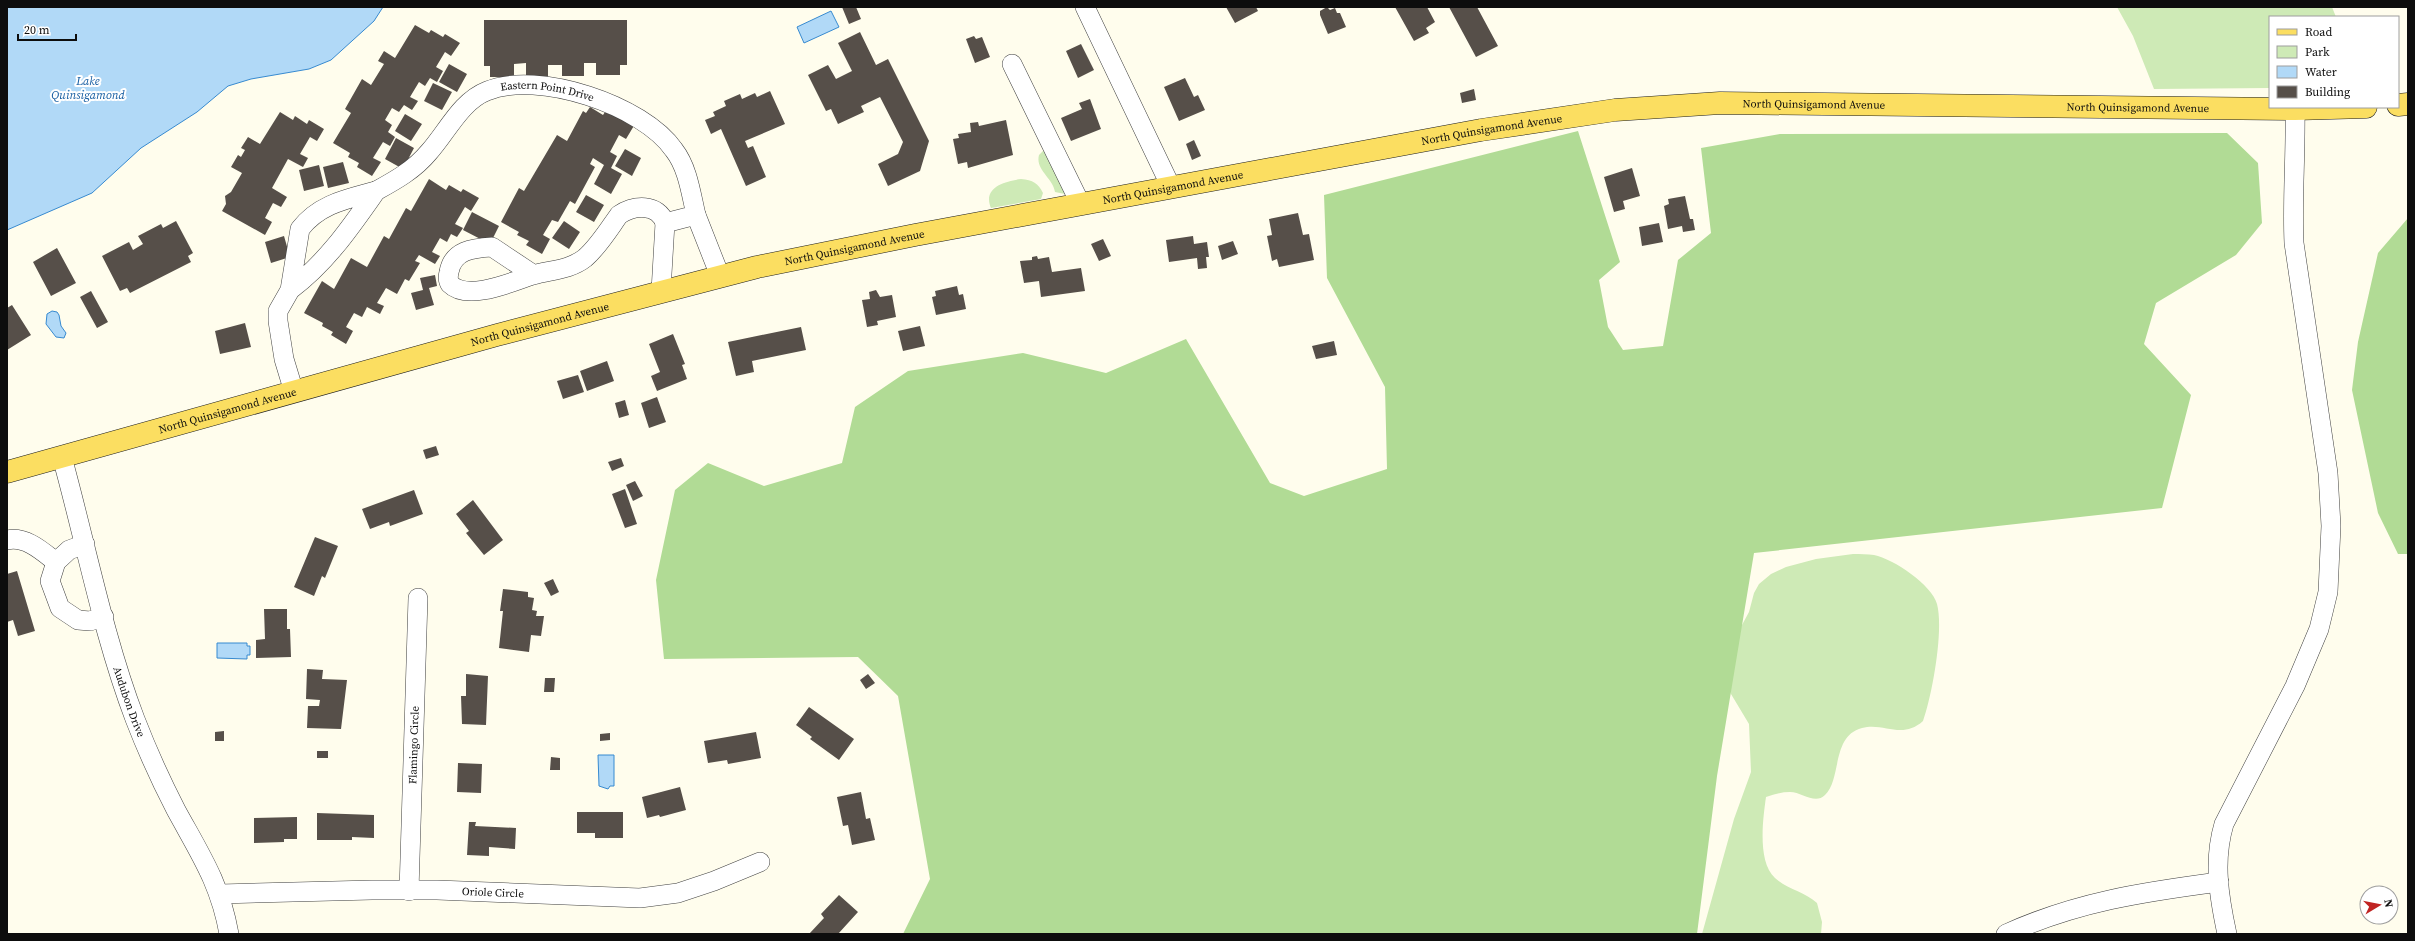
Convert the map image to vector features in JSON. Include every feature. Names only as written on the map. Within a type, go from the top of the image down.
[{"type":"main road","name":"North Quinsigamond Avenue","points":[[7,472],[720,276],[863,245],[1460,133],[1650,106],[1752,102],[2295,109],[2330,108]]},
{"type":"street","points":[[1085,7],[1171,187]]},
{"type":"street","points":[[1012,64],[1081,205]]},
{"type":"street","name":"Eastern Point Drive","points":[[294,392],[284,359],[278,321],[278,311],[290,290],[298,235],[306,221],[322,208],[339,201],[376,191],[397,180],[414,167],[470,101],[487,91],[516,85],[531,84],[595,97],[626,112],[660,134],[674,149],[685,169],[696,215],[720,276]]},
{"type":"street","points":[[2227,934],[2219,882],[2218,843],[2224,824],[2295,686],[2319,629],[2328,592],[2331,526],[2328,473],[2294,243],[2293,218],[2296,167],[2295,109]]},
{"type":"street","name":"Eastern Point Drive","points":[[290,290],[314,272],[342,239],[376,191]]},
{"type":"street","points":[[534,275],[569,266],[584,258],[619,216],[626,210],[649,208],[660,213],[665,223],[661,291]]},
{"type":"street","points":[[665,223],[696,215]]},
{"type":"street","name":"Audubon Drive","points":[[62,457],[86,544],[104,618],[123,684],[140,732],[176,809],[208,865],[220,894],[228,934]]},
{"type":"street","points":[[7,540],[12,539],[30,543],[56,562]]},
{"type":"street","points":[[86,544],[69,550],[56,562],[50,581],[60,608],[78,620],[90,621],[104,618]]},
{"type":"street","name":"Flamingo Circle","points":[[409,892],[418,598]]},
{"type":"street","name":"Oriole Circle","points":[[220,894],[372,890],[409,892],[437,890],[569,897],[646,898],[678,893],[714,881],[760,862]]},
{"type":"street","points":[[2006,934],[2063,911],[2100,900],[2139,892],[2219,882]]},
{"type":"green space","points":[[2117,7],[2332,7],[2336,16],[2269,16],[2269,88],[2154,89],[2133,36]]},
{"type":"green space","points":[[1578,131],[1620,262],[1599,280],[1608,327],[1623,350],[1663,346],[1678,260],[1711,233],[1701,148],[1780,134],[2227,133],[2258,163],[2262,223],[2236,255],[2156,303],[2144,344],[2191,395],[2162,508],[1754,553],[1717,776],[1697,934],[903,934],[930,879],[898,696],[858,657],[664,659],[656,580],[675,490],[708,463],[764,486],[842,463],[855,407],[908,371],[1023,353],[1106,373],[1186,339],[1270,483],[1304,496],[1387,469],[1385,387],[1327,278],[1324,195]]},
{"type":"green space","points":[[1043,151],[1046,152],[1067,192],[1065,194],[1055,192],[1054,187],[1042,170],[1038,160],[1039,155]]},
{"type":"green space","points":[[1021,179],[1029,180],[1037,184],[1043,193],[1041,199],[991,208],[989,201],[990,195],[997,186],[1009,181]]},
{"type":"green space","points":[[2408,218],[2408,554],[2398,554],[2378,513],[2352,390],[2358,342],[2378,253]]},
{"type":"green space","points":[[1853,554],[1867,554],[1882,557],[1901,567],[1928,589],[1937,604],[1939,630],[1936,663],[1930,696],[1923,721],[1915,727],[1908,729],[1900,730],[1870,727],[1862,728],[1852,733],[1841,748],[1834,779],[1830,788],[1821,798],[1817,799],[1790,792],[1778,793],[1766,797],[1763,828],[1763,851],[1769,871],[1780,882],[1817,903],[1822,922],[1821,934],[1702,934],[1734,819],[1751,772],[1749,724],[1731,694],[1724,665],[1729,649],[1749,612],[1754,593],[1759,584],[1771,574],[1786,567],[1816,559]]},
{"type":"water","name":"Lake Quinsigamond","points":[[7,7],[383,7],[374,21],[331,60],[309,69],[251,79],[228,86],[197,112],[141,148],[92,193],[7,230]]},
{"type":"water","points":[[831,11],[839,27],[804,43],[797,27]]},
{"type":"water","points":[[52,311],[57,312],[59,315],[61,326],[66,333],[64,338],[56,337],[46,324],[47,314]]},
{"type":"water","points":[[217,643],[247,643],[247,646],[250,646],[250,655],[247,655],[247,659],[217,658]]},
{"type":"water","points":[[598,755],[614,755],[614,786],[610,786],[608,789],[599,786]]},
{"type":"building","points":[[842,7],[856,7],[861,19],[849,24]]},
{"type":"building","points":[[1226,7],[1256,7],[1258,11],[1235,23]]},
{"type":"building","points":[[1327,7],[1330,10],[1335,8],[1337,13],[1340,13],[1346,27],[1328,34],[1320,15],[1320,11]]},
{"type":"building","points":[[1395,7],[1427,7],[1435,22],[1426,28],[1429,33],[1414,41]]},
{"type":"building","points":[[1449,7],[1477,7],[1498,46],[1476,57]]},
{"type":"building","points":[[484,20],[627,20],[627,65],[620,65],[620,75],[596,75],[596,63],[584,63],[584,76],[562,76],[562,65],[548,65],[548,77],[526,77],[526,63],[514,64],[514,77],[490,77],[490,66],[484,66]]},
{"type":"building","points":[[415,25],[429,33],[431,30],[443,37],[445,34],[460,43],[451,56],[445,52],[436,67],[443,71],[437,82],[430,78],[425,86],[419,82],[410,97],[418,101],[412,110],[404,105],[399,112],[392,108],[385,120],[392,125],[388,132],[395,137],[390,146],[383,142],[373,158],[381,162],[372,176],[357,167],[359,163],[348,157],[350,153],[333,143],[351,113],[345,109],[362,79],[371,85],[384,64],[378,61],[384,51],[395,58]]},
{"type":"building","points":[[860,32],[876,65],[888,59],[929,141],[920,171],[888,186],[878,164],[898,154],[903,142],[880,97],[861,106],[864,112],[838,124],[831,109],[826,111],[808,75],[828,65],[836,79],[852,71],[838,43]]},
{"type":"building","points":[[974,36],[976,39],[982,37],[990,57],[975,63],[966,39]]},
{"type":"building","points":[[1081,44],[1094,70],[1078,78],[1066,51]]},
{"type":"building","points":[[449,64],[467,74],[457,92],[439,82]]},
{"type":"building","points":[[1185,78],[1194,97],[1198,95],[1205,110],[1179,121],[1164,87]]},
{"type":"building","points":[[433,83],[452,92],[442,110],[424,101]]},
{"type":"building","points":[[1474,89],[1476,100],[1462,103],[1460,93]]},
{"type":"building","points":[[770,91],[785,124],[745,141],[748,148],[753,146],[766,177],[746,186],[721,129],[711,134],[705,120],[715,116],[713,112],[726,106],[724,101],[740,94],[742,99],[755,93],[757,97]]},
{"type":"building","points":[[1090,99],[1101,129],[1071,141],[1061,118],[1082,109],[1079,103]]},
{"type":"building","points":[[590,107],[603,115],[605,112],[618,118],[619,115],[635,124],[626,139],[619,135],[610,152],[617,156],[611,168],[622,174],[611,194],[594,184],[604,165],[593,158],[590,164],[595,167],[575,204],[570,201],[558,222],[552,220],[543,235],[550,239],[542,254],[526,245],[529,241],[517,235],[519,232],[501,222],[519,188],[524,191],[557,135],[567,141],[583,111],[586,113]]},
{"type":"building","points":[[280,112],[293,120],[295,116],[307,124],[309,120],[324,129],[317,141],[310,137],[300,154],[308,158],[303,167],[288,159],[272,188],[287,197],[281,207],[273,203],[265,218],[272,222],[265,235],[222,211],[226,204],[225,196],[231,192],[242,173],[231,167],[238,155],[241,157],[245,150],[241,148],[248,137],[260,144]]},
{"type":"building","points":[[405,114],[422,124],[411,141],[395,131]]},
{"type":"building","points":[[1006,120],[1013,155],[968,168],[967,162],[958,164],[953,139],[959,138],[958,134],[971,132],[970,123],[978,122],[979,126]]},
{"type":"building","points":[[396,138],[414,148],[403,169],[385,159]]},
{"type":"building","points":[[1194,140],[1201,156],[1192,160],[1186,144]]},
{"type":"building","points":[[625,149],[641,158],[632,176],[615,166]]},
{"type":"building","points":[[343,162],[349,183],[328,188],[323,167]]},
{"type":"building","points":[[319,165],[324,186],[304,191],[299,170]]},
{"type":"building","points":[[1632,168],[1640,196],[1623,201],[1625,209],[1614,212],[1604,177]]},
{"type":"building","points":[[429,179],[446,190],[449,185],[461,192],[463,189],[479,198],[471,211],[465,207],[455,224],[463,228],[457,237],[451,234],[447,242],[440,238],[432,252],[440,256],[435,264],[419,255],[415,261],[420,263],[409,281],[405,279],[397,294],[386,288],[377,303],[384,306],[380,314],[367,307],[362,317],[354,313],[346,327],[353,331],[346,344],[331,335],[333,332],[322,326],[323,323],[304,313],[322,281],[334,289],[351,258],[367,267],[384,236],[389,239],[406,208],[411,211]]},
{"type":"building","points":[[586,195],[604,205],[594,222],[576,212]]},
{"type":"building","points":[[1685,196],[1690,219],[1693,219],[1695,230],[1683,232],[1682,226],[1668,229],[1664,206],[1669,204],[1668,199]]},
{"type":"building","points":[[472,212],[499,226],[490,244],[463,230]]},
{"type":"building","points":[[1298,213],[1303,235],[1309,234],[1314,260],[1279,267],[1277,259],[1272,261],[1267,236],[1272,235],[1269,219]]},
{"type":"building","points":[[176,221],[193,253],[188,256],[191,262],[130,293],[127,288],[120,291],[102,256],[129,242],[133,250],[143,244],[138,236],[161,224],[163,228]]},
{"type":"building","points":[[564,221],[580,232],[569,249],[552,238]]},
{"type":"building","points":[[1659,223],[1663,242],[1642,246],[1639,227]]},
{"type":"building","points":[[284,236],[290,257],[271,263],[265,242]]},
{"type":"building","points":[[1193,236],[1194,244],[1207,242],[1209,257],[1206,257],[1207,268],[1198,269],[1197,258],[1169,262],[1166,240]]},
{"type":"building","points":[[1103,239],[1111,256],[1099,261],[1091,244]]},
{"type":"building","points":[[1233,241],[1238,254],[1222,260],[1218,246]]},
{"type":"building","points":[[57,248],[76,283],[51,296],[33,262]]},
{"type":"building","points":[[1037,256],[1038,259],[1049,257],[1052,272],[1081,268],[1085,291],[1041,297],[1039,281],[1024,283],[1020,261],[1032,260],[1032,257]]},
{"type":"building","points":[[435,275],[437,286],[429,288],[434,305],[416,310],[411,293],[423,290],[420,278]]},
{"type":"building","points":[[957,286],[959,295],[963,294],[966,309],[936,315],[932,297],[936,296],[935,291]]},
{"type":"building","points":[[876,290],[880,297],[892,295],[896,317],[877,321],[878,325],[867,327],[862,300],[870,299],[869,292]]},
{"type":"building","points":[[91,291],[108,322],[97,328],[80,297]]},
{"type":"building","points":[[12,305],[31,335],[7,350],[7,308]]},
{"type":"building","points":[[245,323],[251,347],[220,354],[215,331]]},
{"type":"building","points":[[920,326],[925,346],[903,351],[898,331]]},
{"type":"building","points":[[801,327],[806,350],[752,361],[754,372],[736,376],[728,342]]},
{"type":"building","points":[[673,334],[685,364],[682,365],[687,379],[657,391],[651,376],[660,372],[649,344]]},
{"type":"building","points":[[1334,341],[1337,355],[1316,359],[1312,346]]},
{"type":"building","points":[[607,361],[614,381],[587,391],[580,371]]},
{"type":"building","points":[[578,375],[584,392],[563,399],[557,381]]},
{"type":"building","points":[[657,397],[666,422],[649,428],[641,403]]},
{"type":"building","points":[[625,400],[629,415],[619,418],[615,403]]},
{"type":"building","points":[[436,446],[439,455],[426,459],[423,450]]},
{"type":"building","points":[[621,458],[624,466],[612,471],[608,462]]},
{"type":"building","points":[[635,481],[643,496],[633,501],[626,485]]},
{"type":"building","points":[[625,489],[637,524],[625,528],[612,494]]},
{"type":"building","points":[[414,490],[423,514],[390,526],[389,522],[370,529],[362,509]]},
{"type":"building","points":[[473,500],[503,540],[484,555],[466,533],[469,531],[456,514]]},
{"type":"building","points":[[315,537],[338,546],[325,578],[322,576],[314,596],[294,587]]},
{"type":"building","points":[[17,571],[35,631],[18,636],[13,620],[7,622],[7,574]]},
{"type":"building","points":[[553,579],[559,592],[551,596],[544,583]]},
{"type":"building","points":[[503,589],[528,592],[528,597],[534,598],[532,610],[537,611],[536,616],[544,616],[541,636],[531,635],[529,652],[499,648],[503,611],[500,611]]},
{"type":"building","points":[[264,609],[287,609],[287,629],[290,629],[291,657],[256,658],[256,640],[265,639]]},
{"type":"building","points":[[307,669],[323,670],[322,679],[347,680],[341,729],[307,728],[308,706],[319,706],[320,700],[306,699]]},
{"type":"building","points":[[466,674],[488,676],[486,725],[462,724],[461,696],[466,696]]},
{"type":"building","points":[[868,674],[875,683],[866,689],[860,680]]},
{"type":"building","points":[[545,678],[555,678],[554,692],[544,692]]},
{"type":"building","points":[[809,707],[854,739],[839,760],[810,739],[812,737],[796,725]]},
{"type":"building","points":[[224,731],[224,741],[215,741],[215,732]]},
{"type":"building","points":[[756,732],[761,758],[728,764],[727,760],[708,763],[704,741]]},
{"type":"building","points":[[610,733],[610,740],[600,741],[600,734]]},
{"type":"building","points":[[317,751],[328,751],[328,758],[317,758]]},
{"type":"building","points":[[551,757],[560,758],[560,770],[550,770]]},
{"type":"building","points":[[458,763],[482,764],[481,793],[457,792]]},
{"type":"building","points":[[680,787],[686,810],[660,817],[659,815],[647,818],[642,797]]},
{"type":"building","points":[[861,792],[866,819],[870,818],[875,840],[852,845],[848,825],[843,826],[837,797]]},
{"type":"building","points":[[577,812],[623,812],[623,838],[595,838],[595,833],[577,833]]},
{"type":"building","points":[[317,813],[374,815],[374,838],[352,837],[352,840],[317,840]]},
{"type":"building","points":[[297,817],[297,839],[284,839],[284,842],[254,843],[254,818]]},
{"type":"building","points":[[469,822],[476,822],[475,826],[516,828],[515,849],[489,847],[489,856],[467,855]]},
{"type":"building","points":[[839,895],[858,912],[838,934],[809,934],[824,918],[821,914]]}]
